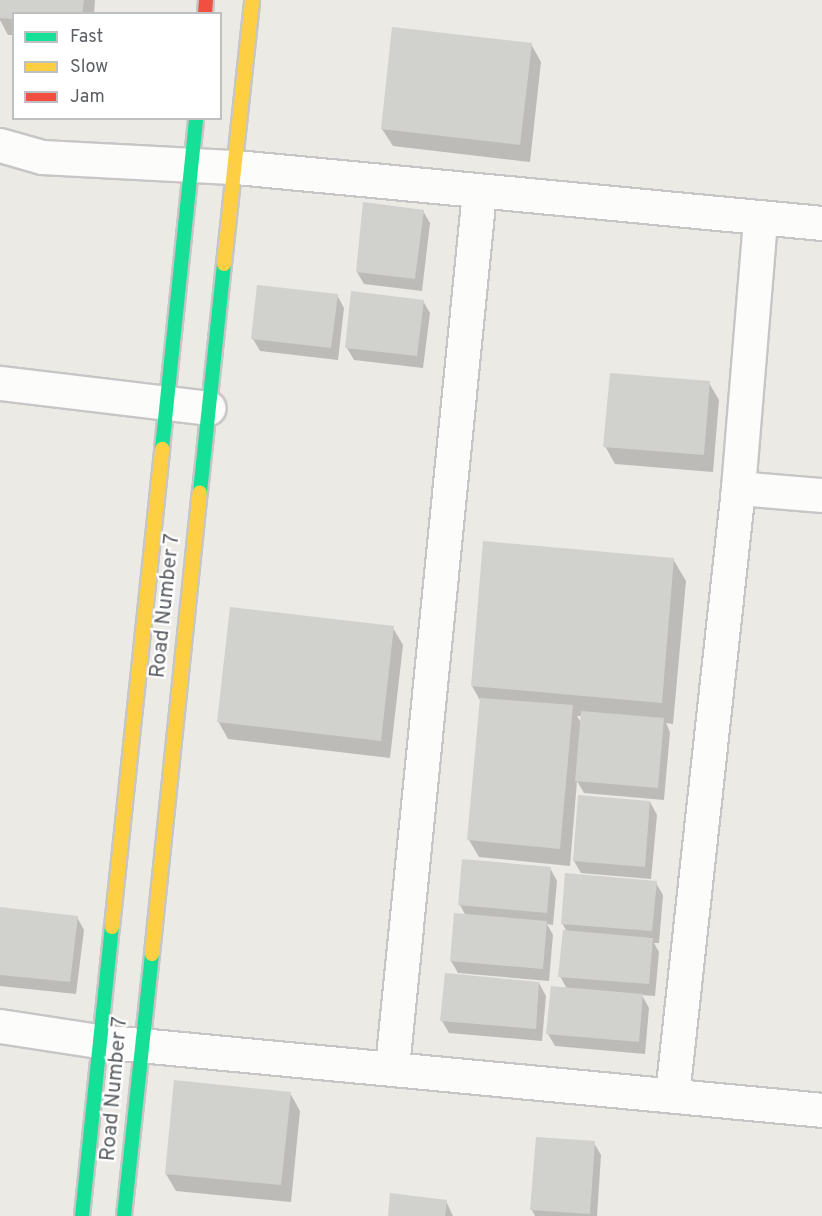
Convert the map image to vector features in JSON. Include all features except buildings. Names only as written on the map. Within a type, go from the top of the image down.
[{"type":"street","name":"Road Number 7","points":[[124,1216],[140,1042],[236,167],[252,0]]},
{"type":"street","name":"Road Number 7","points":[[82,1216],[98,1041],[196,120]]},
{"type":"street","points":[[0,145],[42,157],[236,167],[760,219],[822,223]]},
{"type":"street","points":[[392,1067],[479,192]]},
{"type":"street","points":[[672,1095],[738,488],[760,219]]},
{"type":"street","points":[[0,383],[209,408]]},
{"type":"street","points":[[738,488],[822,495]]},
{"type":"street","points":[[0,1026],[98,1041],[140,1042],[822,1110]]},
{"type":"traffic: fast","points":[[162,449],[196,120]]},
{"type":"traffic: fast","points":[[200,492],[224,264]]},
{"type":"traffic: fast","points":[[82,1216],[112,927]]},
{"type":"traffic: fast","points":[[124,1216],[152,954]]},
{"type":"traffic: slow","points":[[224,264],[252,0]]},
{"type":"traffic: slow","points":[[112,927],[162,449]]},
{"type":"traffic: slow","points":[[152,954],[200,492]]},
{"type":"traffic: jam","points":[[205,12],[206,0]]}]
